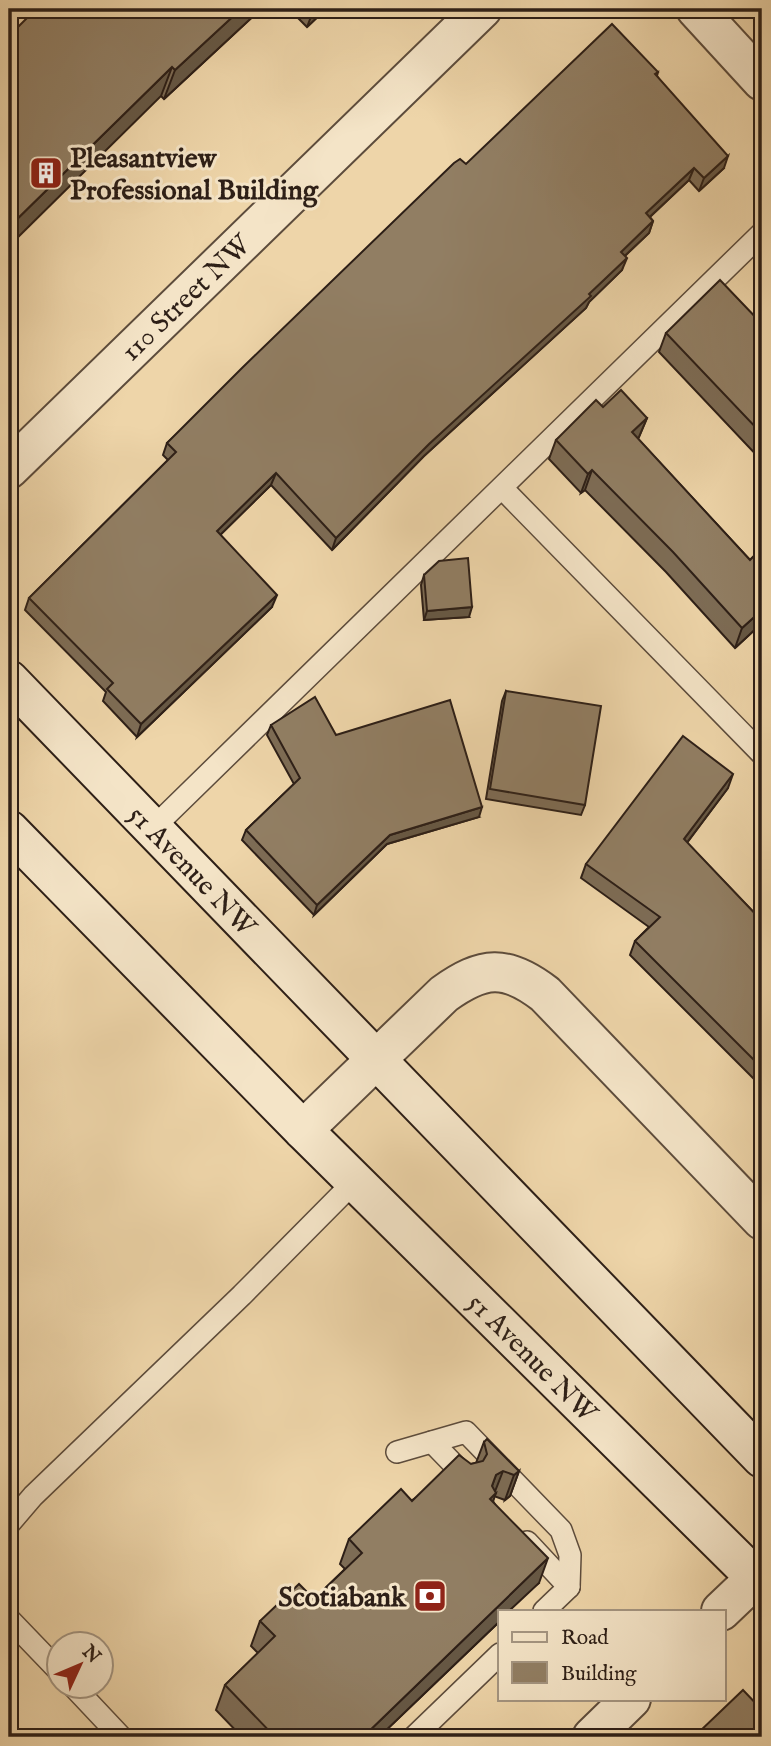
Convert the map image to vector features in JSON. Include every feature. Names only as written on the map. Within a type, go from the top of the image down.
[{"type":"main road","name":"110 Street NW","points":[[9,469],[482,9]]},
{"type":"main road","points":[[696,9],[762,81]]},
{"type":"main road","name":"51 Avenue NW","points":[[9,680],[762,1458]]},
{"type":"main road","name":"51 Avenue NW","points":[[9,830],[303,1130],[760,1578]]},
{"type":"main road","points":[[303,1130],[444,994],[463,980],[482,973],[501,971],[517,975],[545,994],[762,1220]]},
{"type":"main road","points":[[722,1610],[760,1578]]},
{"type":"main road","points":[[592,1737],[630,1700]]},
{"type":"lane","points":[[153,828],[503,489],[762,233]]},
{"type":"lane","points":[[503,489],[762,754]]},
{"type":"lane","points":[[9,1524],[33,1496],[242,1295],[355,1181]]},
{"type":"lane","points":[[397,1452],[466,1432],[561,1530],[570,1555],[569,1587],[545,1610]]},
{"type":"lane","points":[[432,1442],[466,1476]]},
{"type":"lane","points":[[514,1528],[569,1587]]},
{"type":"lane","points":[[9,1619],[46,1657]]},
{"type":"lane","points":[[414,1737],[498,1656]]},
{"type":"lane","points":[[86,1700],[121,1737]]},
{"type":"building","name":"Pleasantview Professional Building","points":[[36,9],[241,9],[175,70],[172,67],[9,227],[9,36]]},
{"type":"building","points":[[612,24],[658,72],[655,74],[728,156],[704,178],[694,168],[646,213],[653,221],[621,252],[627,258],[589,294],[591,296],[429,444],[336,538],[276,473],[217,531],[277,595],[141,724],[107,689],[113,683],[29,598],[176,452],[167,443],[242,368],[454,163],[460,159],[466,164]]},
{"type":"building","points":[[720,280],[762,324],[762,434],[666,333]]},
{"type":"building","points":[[621,390],[647,418],[632,432],[750,560],[762,548],[762,610],[742,628],[673,552],[592,470],[588,474],[556,440],[596,400],[603,407]]},
{"type":"building","points":[[468,558],[472,607],[427,611],[424,575],[439,561]]},
{"type":"building","points":[[506,691],[601,706],[585,805],[490,789]]},
{"type":"building","points":[[315,697],[336,735],[450,700],[482,807],[390,835],[317,905],[246,830],[300,778],[271,725]]},
{"type":"building","points":[[683,736],[733,774],[684,839],[762,921],[762,1068],[635,941],[660,917],[586,864]]},
{"type":"building","name":"Scotiabank","points":[[487,1439],[519,1471],[514,1475],[503,1471],[496,1475],[492,1486],[496,1493],[490,1499],[548,1558],[363,1737],[275,1737],[225,1685],[275,1636],[260,1621],[299,1584],[314,1599],[362,1553],[349,1539],[401,1489],[412,1501],[459,1455],[471,1464],[483,1461],[487,1454],[484,1442]]},
{"type":"building","points":[[743,1690],[762,1710],[762,1737],[700,1737],[698,1733]]},
{"type":"place","name":"Pleasantview Professional Building","points":[[46,173]]},
{"type":"place","name":"Scotiabank","points":[[430,1596]]}]
